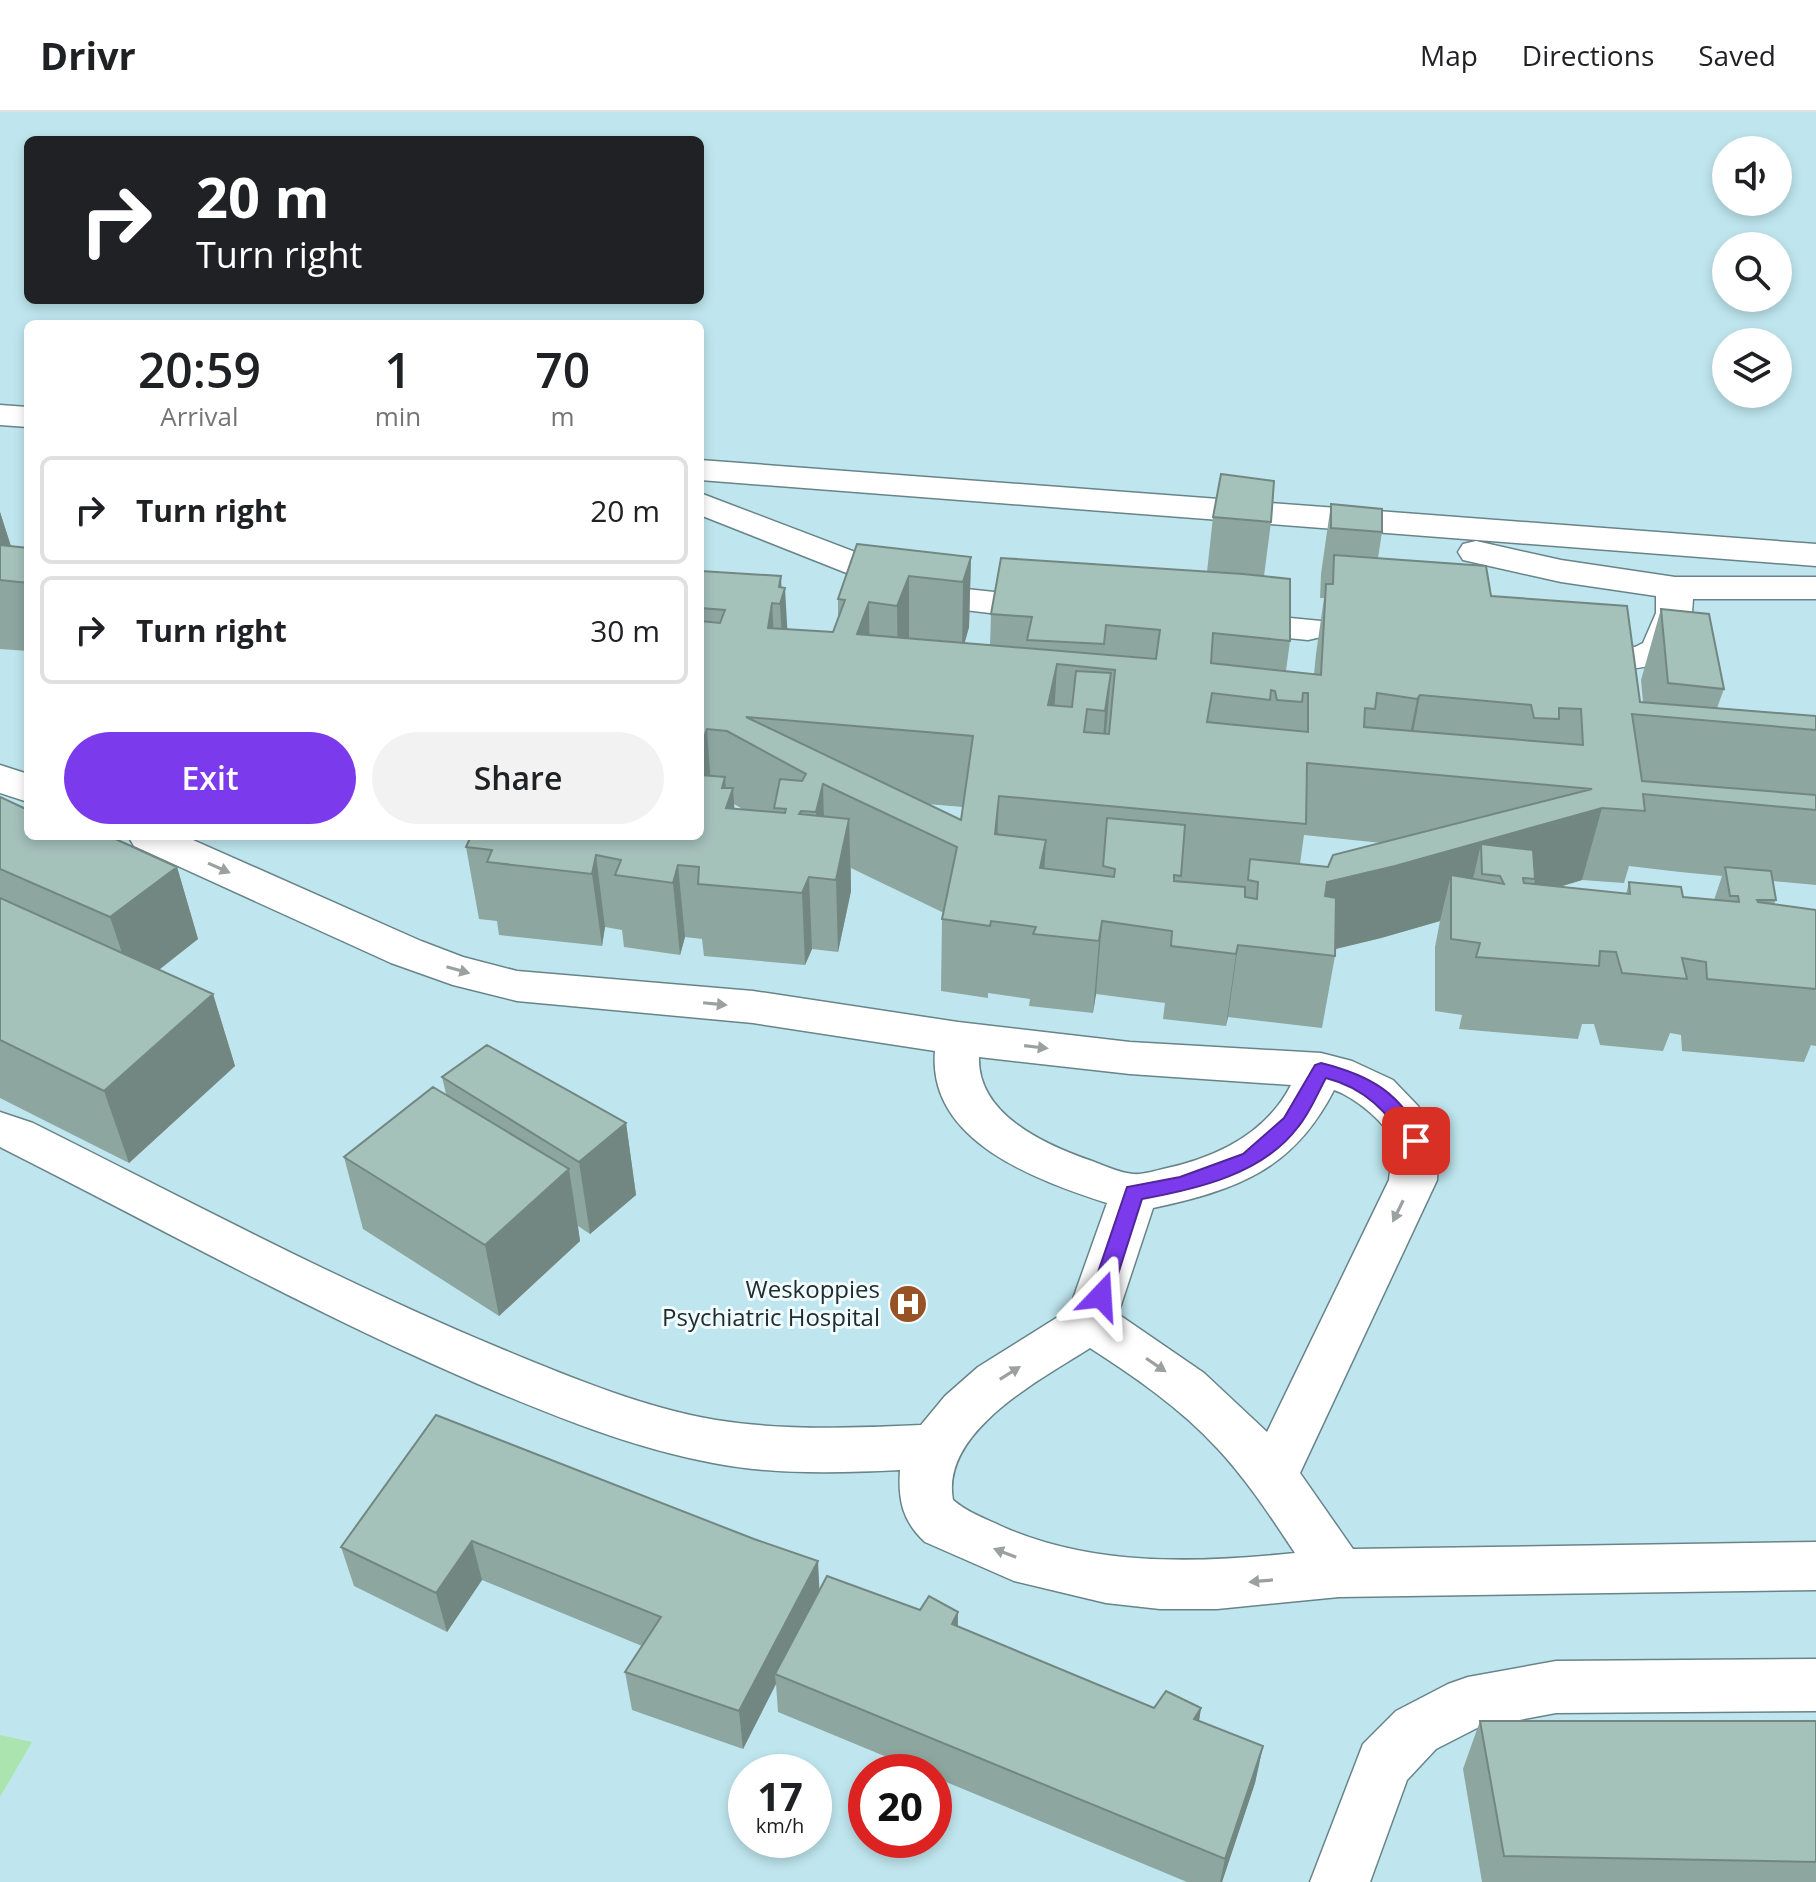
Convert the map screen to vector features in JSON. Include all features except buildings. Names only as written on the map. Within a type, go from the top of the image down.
[{"type":"street","points":[[0,415],[24,417]]},
{"type":"street","points":[[704,470],[1816,555]]},
{"type":"street","points":[[704,505],[943,598],[1092,612]]},
{"type":"street","points":[[1429,527],[1450,546],[1561,571],[1675,588],[1816,588]]},
{"type":"street","points":[[1537,651],[1640,659],[1659,650],[1674,613],[1675,588]]},
{"type":"street","points":[[1200,621],[1308,629]]},
{"type":"street","points":[[0,778],[24,787]]},
{"type":"street","points":[[157,840],[406,952],[453,970],[517,986],[753,1007],[958,1038],[1130,1058],[1321,1070],[1352,1078],[1377,1092],[1402,1118],[1416,1141],[1413,1180],[1271,1478]]},
{"type":"street","points":[[958,1038],[957,1079],[982,1118],[1022,1153],[1134,1193],[1181,1185],[1250,1160],[1291,1123],[1321,1070]]},
{"type":"street","points":[[0,1129],[414,1336],[596,1410],[681,1434],[741,1446],[822,1451],[935,1446]]},
{"type":"street","points":[[1134,1193],[1090,1322],[996,1382],[963,1411],[935,1446],[927,1468],[925,1497],[934,1516],[974,1541],[1014,1557],[1106,1579],[1160,1585],[1217,1585],[1339,1573],[1816,1566]]},
{"type":"street","points":[[1090,1322],[1166,1371],[1237,1434],[1294,1506],[1339,1573]]},
{"type":"street","points":[[1340,1882],[1384,1763],[1416,1730],[1468,1703],[1556,1687],[1816,1685]]},
{"type":"shaded area","name":"Weskoppies Psychiatric Hospital","points":[[0,112],[1816,112],[1816,1882],[0,1882]]},
{"type":"green space","points":[[0,1735],[32,1742],[0,1797]]},
{"type":"place","name":"Weskoppies Psychiatric Hospital","points":[[908,1304]]},
{"type":"route","points":[[1101,1296],[1134,1193],[1181,1185],[1250,1160],[1291,1123],[1321,1070],[1352,1078],[1377,1092],[1402,1118],[1416,1141]]}]
